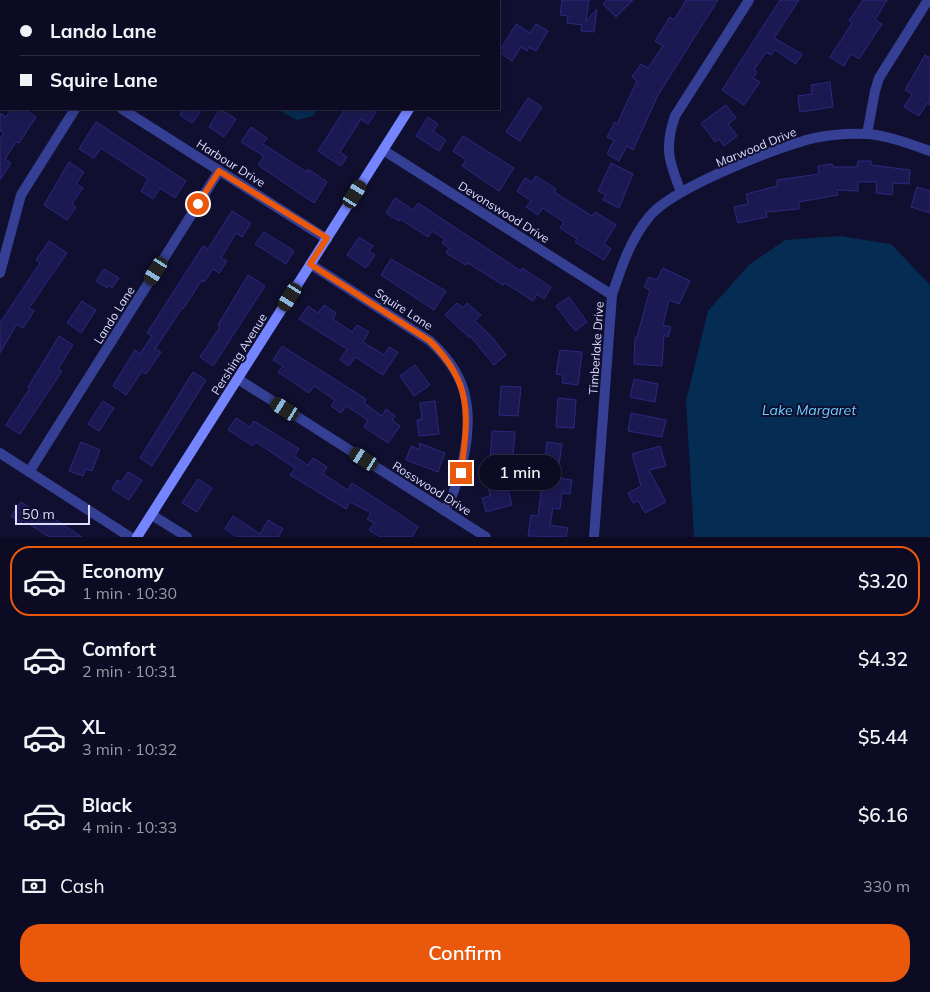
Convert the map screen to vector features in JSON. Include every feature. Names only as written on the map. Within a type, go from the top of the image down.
[{"type":"street","points":[[681,192],[670,163],[669,132],[675,116],[749,0]]},
{"type":"street","points":[[867,134],[874,91],[879,78],[928,0]]},
{"type":"street","points":[[0,273],[20,195],[74,110]]},
{"type":"street","name":"Harbour Drive","points":[[124,110],[327,238]]},
{"type":"street","name":"Pershing Avenue","points":[[137,537],[408,110]]},
{"type":"street","name":"Marwood Drive","points":[[681,192],[802,141],[867,134],[930,150]]},
{"type":"street","name":"Devonswood Drive","points":[[383,150],[612,295]]},
{"type":"street","name":"Lando Lane","points":[[29,472],[219,171]]},
{"type":"street","name":"Timberlake Drive","points":[[594,537],[612,295],[623,261],[640,229],[659,206],[681,192]]},
{"type":"street","name":"Squire Lane","points":[[310,264],[430,341],[455,370],[463,388],[466,424],[461,473],[456,489],[445,510]]},
{"type":"street","name":"Rosswood Drive","points":[[238,379],[407,489],[445,510],[486,537]]},
{"type":"street","points":[[0,453],[130,537]]},
{"type":"street","points":[[152,514],[187,537]]},
{"type":"water","points":[[279,110],[317,110],[313,116],[297,120]]},
{"type":"water","name":"Lake Margaret","points":[[840,236],[891,244],[930,285],[930,537],[694,537],[686,401],[708,311],[749,265],[785,240]]},
{"type":"building","points":[[562,0],[589,0],[586,21],[597,9],[594,32],[581,31],[582,25],[567,23],[568,16],[560,15]]},
{"type":"building","points":[[607,0],[633,0],[616,17],[603,4]]},
{"type":"building","points":[[686,0],[718,0],[658,95],[633,150],[627,146],[619,161],[607,154],[614,140],[607,137],[615,122],[617,124],[637,81],[632,77],[641,64],[648,68],[663,46],[655,41],[670,17],[674,20]]},
{"type":"building","points":[[780,0],[799,0],[774,38],[802,54],[796,64],[775,50],[771,55],[766,52],[754,70],[757,72],[753,78],[760,82],[744,105],[722,90]]},
{"type":"building","points":[[863,0],[887,0],[875,20],[882,24],[859,59],[851,54],[844,66],[830,57],[852,23],[849,21]]},
{"type":"building","points":[[516,24],[530,33],[536,24],[548,31],[536,51],[529,47],[527,51],[521,47],[512,61],[500,53]]},
{"type":"building","points":[[925,55],[930,58],[930,105],[927,103],[919,116],[904,107],[912,94],[905,90]]},
{"type":"building","points":[[830,82],[833,107],[800,112],[798,96],[812,94],[811,85]]},
{"type":"building","points":[[528,98],[542,107],[520,141],[506,132]]},
{"type":"building","points":[[726,105],[736,118],[728,124],[737,136],[724,146],[719,139],[715,142],[701,123]]},
{"type":"building","points":[[10,110],[26,110],[36,117],[19,143],[16,142],[5,159],[11,163],[0,180],[0,139],[4,133],[0,131],[0,113],[6,117]]},
{"type":"building","points":[[183,110],[201,110],[192,123],[180,115]]},
{"type":"building","points":[[219,110],[236,119],[224,137],[209,127]]},
{"type":"building","points":[[344,110],[372,110],[376,112],[368,124],[361,119],[340,152],[347,157],[341,166],[318,151]]},
{"type":"building","points":[[428,117],[438,124],[433,131],[446,140],[439,151],[416,136]]},
{"type":"building","points":[[96,122],[186,181],[175,198],[160,188],[153,199],[141,191],[148,179],[101,148],[94,158],[79,149]]},
{"type":"building","points":[[251,127],[267,138],[263,144],[307,172],[308,169],[327,182],[314,203],[258,165],[264,156],[241,142]]},
{"type":"building","points":[[463,136],[514,168],[499,191],[462,166],[466,160],[453,151]]},
{"type":"building","points":[[858,161],[871,161],[871,165],[910,170],[909,184],[893,183],[892,195],[876,193],[877,182],[858,182],[858,191],[837,190],[838,195],[799,202],[799,209],[766,212],[767,217],[738,223],[734,207],[748,204],[746,194],[777,186],[777,180],[819,174],[818,166],[832,164],[833,167],[857,167]]},
{"type":"building","points":[[69,162],[84,172],[76,184],[83,188],[72,204],[76,207],[67,220],[44,205]]},
{"type":"building","points":[[611,163],[633,174],[619,208],[603,200],[606,195],[598,191]]},
{"type":"building","points":[[536,176],[556,189],[554,192],[592,216],[595,212],[616,225],[604,244],[611,249],[604,260],[575,242],[577,239],[560,228],[564,222],[543,208],[538,215],[526,207],[531,201],[517,191],[525,178],[532,182]]},
{"type":"building","points":[[917,187],[930,191],[930,213],[911,207]]},
{"type":"building","points":[[395,198],[413,210],[418,203],[521,271],[522,268],[551,287],[544,299],[537,294],[533,301],[468,263],[466,265],[446,253],[449,248],[442,243],[445,239],[432,231],[428,237],[400,219],[399,221],[386,213]]},
{"type":"building","points":[[232,211],[251,223],[242,237],[236,233],[221,258],[227,261],[219,273],[213,269],[204,282],[202,280],[155,349],[161,352],[146,374],[142,371],[126,395],[113,386],[135,350],[140,354],[152,336],[147,333],[203,246],[208,249]]},
{"type":"building","points":[[264,232],[294,251],[286,264],[255,244]]},
{"type":"building","points":[[359,237],[373,246],[369,251],[375,255],[366,268],[347,255]]},
{"type":"building","points":[[49,241],[67,253],[29,308],[34,311],[23,328],[17,324],[0,353],[0,323],[40,263],[36,260]]},
{"type":"building","points":[[391,259],[446,291],[434,310],[381,275]]},
{"type":"building","points":[[663,268],[690,281],[679,304],[669,300],[663,325],[671,327],[668,337],[664,335],[662,366],[634,364],[635,337],[637,337],[650,290],[644,287],[649,277],[657,280]]},
{"type":"building","points":[[104,269],[119,278],[112,288],[108,285],[107,288],[96,281]]},
{"type":"building","points":[[248,275],[265,286],[213,366],[200,357],[220,327],[218,325]]},
{"type":"building","points":[[569,297],[587,322],[575,331],[556,306]]},
{"type":"building","points":[[82,301],[96,310],[81,333],[67,323]]},
{"type":"building","points":[[457,303],[463,308],[467,303],[481,315],[475,321],[491,336],[506,355],[494,365],[471,337],[445,315]]},
{"type":"building","points":[[324,305],[336,313],[333,319],[352,332],[357,325],[369,332],[363,342],[384,355],[389,347],[398,352],[383,375],[355,357],[349,366],[340,360],[347,349],[299,319],[308,306],[318,313]]},
{"type":"building","points":[[59,336],[73,345],[58,369],[62,371],[20,434],[6,425],[30,388],[28,387]]},
{"type":"building","points":[[282,346],[366,399],[364,403],[382,416],[386,409],[395,416],[392,420],[400,426],[388,443],[364,427],[368,420],[346,406],[341,413],[331,406],[335,400],[314,386],[309,393],[278,372],[283,366],[273,360]]},
{"type":"building","points":[[560,350],[582,352],[578,385],[562,383],[563,375],[556,374]]},
{"type":"building","points":[[415,365],[430,385],[414,396],[400,376]]},
{"type":"building","points":[[193,372],[206,380],[152,466],[140,458]]},
{"type":"building","points":[[634,379],[658,384],[655,402],[630,397]]},
{"type":"building","points":[[501,386],[521,387],[518,416],[499,415]]},
{"type":"building","points":[[558,398],[576,400],[574,428],[556,427]]},
{"type":"building","points":[[103,401],[114,408],[99,431],[88,424]]},
{"type":"building","points":[[435,401],[439,434],[419,436],[417,420],[422,419],[420,403]]},
{"type":"building","points":[[631,413],[666,420],[662,437],[628,431]]},
{"type":"building","points":[[236,418],[250,427],[254,421],[299,449],[294,456],[308,465],[313,458],[327,467],[323,474],[348,490],[352,483],[398,513],[418,527],[412,537],[380,537],[369,530],[374,523],[367,519],[371,513],[350,502],[346,509],[290,475],[295,468],[256,442],[253,446],[228,430]]},
{"type":"building","points":[[492,431],[515,432],[513,455],[505,455],[505,463],[490,462]]},
{"type":"building","points":[[81,442],[100,450],[92,471],[86,469],[83,476],[69,471]]},
{"type":"building","points":[[547,442],[562,444],[557,478],[572,480],[570,494],[562,493],[560,509],[553,508],[550,525],[568,528],[566,537],[528,536],[531,515],[538,516],[542,484],[548,484],[550,469],[544,465]]},
{"type":"building","points":[[419,443],[445,453],[438,472],[406,460],[411,446],[420,450]]},
{"type":"building","points":[[660,446],[666,466],[649,470],[666,502],[645,513],[638,501],[633,503],[628,493],[641,486],[632,454]]},
{"type":"building","points":[[128,472],[142,480],[129,500],[112,489],[117,480],[121,482]]},
{"type":"building","points":[[504,475],[512,505],[486,512],[482,498],[490,496],[487,479]]},
{"type":"building","points":[[198,479],[212,488],[197,512],[182,503]]},
{"type":"building","points":[[21,502],[43,516],[45,513],[82,537],[49,537],[23,520],[21,523],[11,516]]},
{"type":"building","points":[[233,516],[260,534],[268,520],[283,529],[278,537],[237,537],[225,529]]},
{"type":"route","points":[[198,204],[219,171],[327,238],[310,264],[430,341],[443,354],[455,370],[463,388],[466,406],[461,473]]}]
